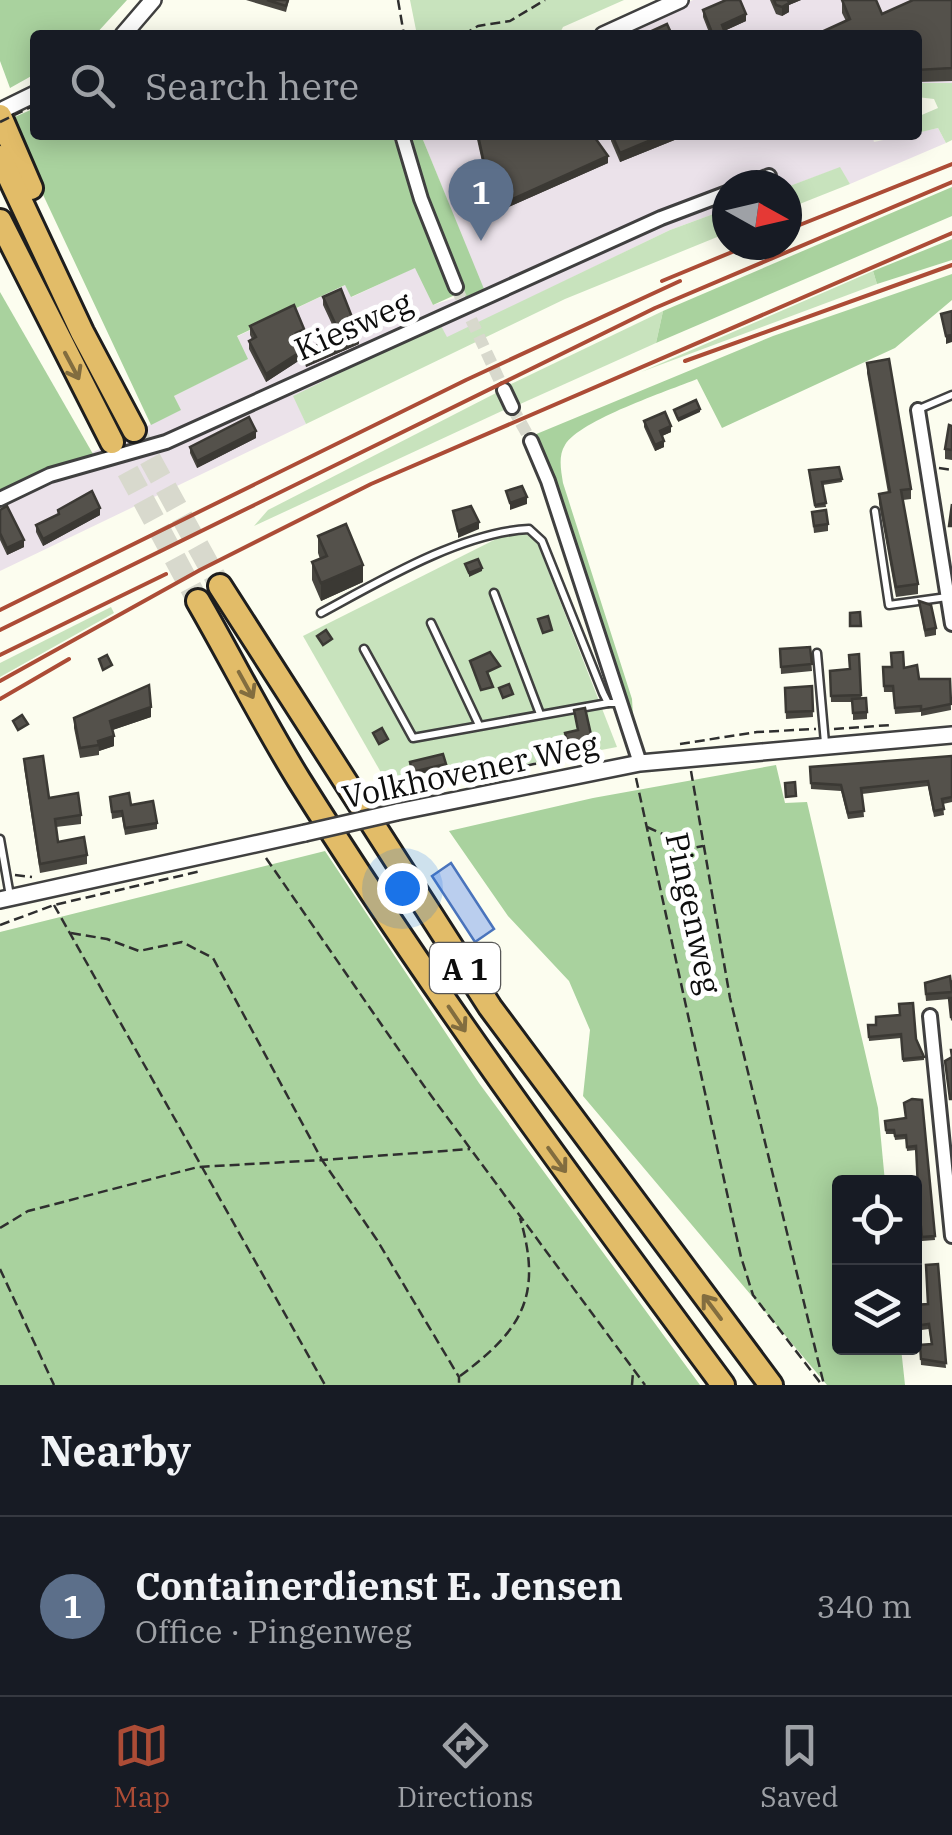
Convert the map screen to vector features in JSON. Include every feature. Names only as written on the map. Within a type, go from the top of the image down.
[{"type":"highway","points":[[0,116],[67,274],[82,332]]},
{"type":"highway","points":[[0,157],[82,332],[134,430]]},
{"type":"highway","points":[[0,221],[112,442]]},
{"type":"highway","points":[[0,244],[32,289]]},
{"type":"highway","name":"A 1","points":[[220,586],[490,1007],[771,1385]]},
{"type":"highway","name":"A 1","points":[[198,600],[297,776],[405,943],[499,1081],[722,1385]]},
{"type":"street","points":[[127,30],[153,0]]},
{"type":"street","points":[[613,30],[680,0]]},
{"type":"street","points":[[0,116],[30,101]]},
{"type":"street","points":[[403,140],[421,199],[456,286]]},
{"type":"street","name":"Kiesweg","points":[[0,499],[50,476],[166,442],[442,315],[712,198]]},
{"type":"street","points":[[504,390],[512,407]]},
{"type":"street","points":[[918,410],[952,624]]},
{"type":"street","points":[[531,441],[638,764]]},
{"type":"street","name":"Volkhovener Weg","points":[[4,899],[305,833],[393,805],[824,737],[952,735]]},
{"type":"street","points":[[930,1016],[945,1084],[952,1236]]},
{"type":"lane","points":[[918,410],[952,396]]},
{"type":"lane","points":[[874,512],[888,605],[948,597]]},
{"type":"lane","points":[[321,612],[401,570],[505,530],[529,529],[542,540],[615,703],[413,738],[364,650]]},
{"type":"lane","points":[[494,593],[540,714]]},
{"type":"lane","points":[[431,623],[478,725]]},
{"type":"lane","points":[[818,653],[824,737]]},
{"type":"lane","points":[[0,839],[6,874],[4,899]]},
{"type":"path","points":[[398,0],[403,30]]},
{"type":"path","points":[[471,30],[510,22],[545,0]]},
{"type":"path","points":[[0,116],[30,101]]},
{"type":"path","points":[[670,746],[757,732],[824,737],[900,725]]},
{"type":"path","points":[[393,805],[534,764],[638,764]]},
{"type":"path","points":[[626,779],[638,764]]},
{"type":"path","name":"Pingenweg","points":[[638,764],[647,827],[741,1257],[753,1296],[823,1385]]},
{"type":"path","points":[[706,768],[690,769],[730,998],[783,1200],[823,1385]]},
{"type":"path","points":[[647,827],[665,835],[676,852],[704,846]]},
{"type":"path","points":[[265,856],[471,1149],[645,1385]]},
{"type":"path","points":[[0,925],[54,906],[212,869]]},
{"type":"path","points":[[6,874],[39,878]]},
{"type":"path","points":[[54,906],[198,1167],[325,1385]]},
{"type":"path","points":[[70,933],[107,939],[139,951],[182,942],[213,958],[322,1160],[377,1240],[459,1377],[459,1385]]},
{"type":"path","points":[[0,1228],[28,1210],[198,1167],[471,1149]]},
{"type":"path","points":[[459,1377],[499,1346],[518,1319],[531,1286],[529,1248],[518,1212]]},
{"type":"path","points":[[0,1269],[54,1385]]},
{"type":"path","points":[[632,1385],[634,1370]]},
{"type":"shaded area","points":[[693,0],[952,0],[952,83],[922,83],[922,30],[625,30]]},
{"type":"shaded area","points":[[938,128],[946,143],[850,184],[839,168],[802,182],[802,170],[712,170],[712,215],[670,230],[447,338],[439,324],[294,396],[306,424],[0,571],[0,503],[52,472],[180,410],[174,396],[247,359],[236,337],[345,285],[352,297],[416,267],[433,305],[483,289],[423,140],[922,140],[922,132]]},
{"type":"green space","points":[[0,0],[127,0],[100,30],[30,30],[30,77],[10,88],[0,61]]},
{"type":"green space","points":[[410,0],[624,0],[562,30],[416,30]]},
{"type":"green space","points":[[922,83],[952,83],[952,140],[946,143],[938,128],[922,132],[922,115],[938,108],[934,99],[922,98]]},
{"type":"green space","points":[[30,110],[30,140],[394,140],[455,295],[433,305],[415,268],[351,297],[345,285],[237,336],[248,359],[174,396],[181,410],[151,425],[8,120]]},
{"type":"green space","points":[[410,140],[423,140],[484,289],[465,297],[425,197]]},
{"type":"green space","points":[[840,167],[850,184],[802,203],[802,181]]},
{"type":"green space","points":[[952,187],[952,216],[656,343],[663,311],[782,260],[802,260],[802,251]]},
{"type":"green space","points":[[712,215],[712,239],[565,299],[306,424],[293,396],[440,324],[447,337],[670,230]]},
{"type":"green space","points":[[952,239],[952,260],[877,284],[873,271]]},
{"type":"green space","points":[[873,271],[877,284],[641,372]]},
{"type":"green space","points":[[952,274],[952,300],[895,348],[722,428],[697,379],[606,416],[565,445],[561,458],[563,483],[632,699],[633,716],[534,435],[773,336]]},
{"type":"green space","points":[[0,292],[93,454],[0,497]]},
{"type":"green space","points":[[663,311],[656,343],[518,405],[509,385]]},
{"type":"green space","points":[[496,393],[504,410],[254,526],[268,510]]},
{"type":"green space","points":[[508,533],[526,534],[537,542],[617,747],[391,790],[303,636]]},
{"type":"green space","points":[[111,607],[114,613],[0,677],[0,663]]},
{"type":"green space","points":[[776,765],[785,803],[807,802],[878,1108],[884,1175],[832,1175],[832,1355],[902,1355],[905,1385],[827,1385],[583,1096],[590,1030],[569,981],[508,916],[449,831],[593,798]]},
{"type":"green space","points":[[325,851],[479,1083],[700,1385],[0,1385],[0,932]]},
{"type":"water","points":[[451,863],[494,929],[475,942],[432,876]]},
{"type":"building","points":[[267,0],[288,0],[286,6]]},
{"type":"building","points":[[726,0],[740,0],[746,14],[722,25],[724,30],[711,30],[703,10]]},
{"type":"building","points":[[774,0],[788,0],[789,3],[782,7]]},
{"type":"building","points":[[842,0],[876,0],[882,14],[913,0],[952,0],[952,68],[922,70],[922,30],[826,30],[850,19]]},
{"type":"building","points":[[479,140],[597,140],[608,156],[504,203],[488,182]]},
{"type":"building","points":[[614,140],[651,140],[620,153]]},
{"type":"building","points":[[341,289],[359,335],[306,359],[303,352],[340,334],[323,297]]},
{"type":"building","points":[[294,305],[304,329],[296,333],[303,350],[266,374],[249,341],[256,337],[250,326]]},
{"type":"building","points":[[952,311],[952,335],[946,336],[941,314]]},
{"type":"building","points":[[889,359],[911,489],[901,490],[918,584],[896,587],[879,494],[890,492],[867,363]]},
{"type":"building","points":[[696,400],[700,409],[678,419],[674,410]]},
{"type":"building","points":[[665,412],[671,426],[660,431],[664,441],[655,445],[644,421]]},
{"type":"building","points":[[249,417],[256,431],[197,461],[190,447]]},
{"type":"building","points":[[949,425],[952,426],[952,450],[945,449]]},
{"type":"building","points":[[839,467],[842,479],[822,482],[826,503],[815,505],[809,470]]},
{"type":"building","points":[[522,486],[527,497],[510,503],[506,491]]},
{"type":"building","points":[[92,491],[100,508],[43,539],[36,525]]},
{"type":"building","points":[[7,506],[24,540],[7,548],[0,533],[0,510]]},
{"type":"building","points":[[471,506],[479,522],[458,531],[453,511]]},
{"type":"building","points":[[826,510],[828,524],[814,526],[812,512]]},
{"type":"building","points":[[346,524],[363,565],[321,583],[312,562],[327,556],[318,536]]},
{"type":"building","points":[[478,559],[482,568],[469,573],[465,564]]},
{"type":"building","points":[[919,601],[931,605],[936,628],[925,630]]},
{"type":"building","points":[[860,612],[861,626],[850,626],[850,613]]},
{"type":"building","points":[[548,616],[552,630],[543,633],[538,619]]},
{"type":"building","points":[[326,630],[332,639],[323,645],[317,636]]},
{"type":"building","points":[[810,647],[812,664],[781,667],[780,649]]},
{"type":"building","points":[[490,652],[500,666],[487,672],[493,687],[481,690],[470,661]]},
{"type":"building","points":[[903,652],[904,668],[917,665],[919,679],[950,679],[951,704],[921,710],[921,706],[895,708],[893,686],[884,686],[883,667],[892,667],[891,653]]},
{"type":"building","points":[[859,654],[861,695],[831,696],[830,671],[850,669],[849,655]]},
{"type":"building","points":[[107,655],[112,665],[103,670],[99,659]]},
{"type":"building","points":[[509,684],[513,694],[503,698],[499,688]]},
{"type":"building","points":[[149,685],[151,707],[110,721],[114,736],[98,741],[99,745],[80,748],[74,718]]},
{"type":"building","points":[[812,686],[813,711],[786,712],[785,688]]},
{"type":"building","points":[[866,698],[867,712],[853,713],[852,699]]},
{"type":"building","points":[[585,708],[592,739],[568,745],[565,733],[578,730],[574,710]]},
{"type":"building","points":[[22,715],[28,724],[18,730],[13,721]]},
{"type":"building","points":[[382,728],[388,739],[379,744],[373,733]]},
{"type":"building","points":[[443,754],[446,764],[412,772],[410,762]]},
{"type":"building","points":[[43,756],[49,798],[78,793],[81,815],[55,819],[58,842],[84,837],[87,855],[40,864],[24,759]]},
{"type":"building","points":[[952,756],[952,797],[942,799],[944,809],[934,811],[928,781],[861,788],[864,811],[848,813],[841,785],[811,783],[810,767]]},
{"type":"building","points":[[795,782],[796,796],[786,797],[785,783]]},
{"type":"building","points":[[129,793],[131,805],[153,801],[157,823],[125,828],[122,811],[112,812],[110,797]]},
{"type":"building","points":[[950,976],[952,992],[926,994],[925,983]]},
{"type":"building","points":[[913,1003],[916,1039],[924,1057],[903,1059],[901,1034],[869,1037],[868,1025],[876,1025],[876,1017],[900,1015],[899,1004]]},
{"type":"building","points":[[952,1057],[952,1099],[950,1099],[945,1061]]},
{"type":"building","points":[[922,1100],[935,1236],[922,1237],[922,1175],[917,1175],[916,1146],[907,1147],[906,1135],[895,1136],[894,1130],[886,1130],[885,1121],[906,1118],[904,1103]]},
{"type":"building","points":[[938,1264],[946,1363],[921,1359],[922,1345],[932,1344],[929,1324],[922,1325],[922,1304],[928,1304],[926,1265]]},
{"type":"tunnel","points":[[456,287],[504,390]]},
{"type":"tunnel","points":[[512,407],[531,441]]},
{"type":"tunnel","points":[[134,430],[220,586]]},
{"type":"tunnel","points":[[112,442],[198,601]]},
{"type":"railway","points":[[802,224],[952,164]]},
{"type":"railway","points":[[0,630],[655,308],[952,182]]},
{"type":"railway","points":[[0,681],[200,570],[371,484],[952,233]]},
{"type":"railway","points":[[662,281],[713,260]]},
{"type":"railway","points":[[685,361],[952,265]]},
{"type":"railway","points":[[0,610],[466,380],[680,281]]},
{"type":"railway","points":[[0,655],[166,574]]},
{"type":"railway","points":[[0,699],[69,659]]},
{"type":"place","name":"Containerdienst E. Jensen","points":[[481,241]]}]
